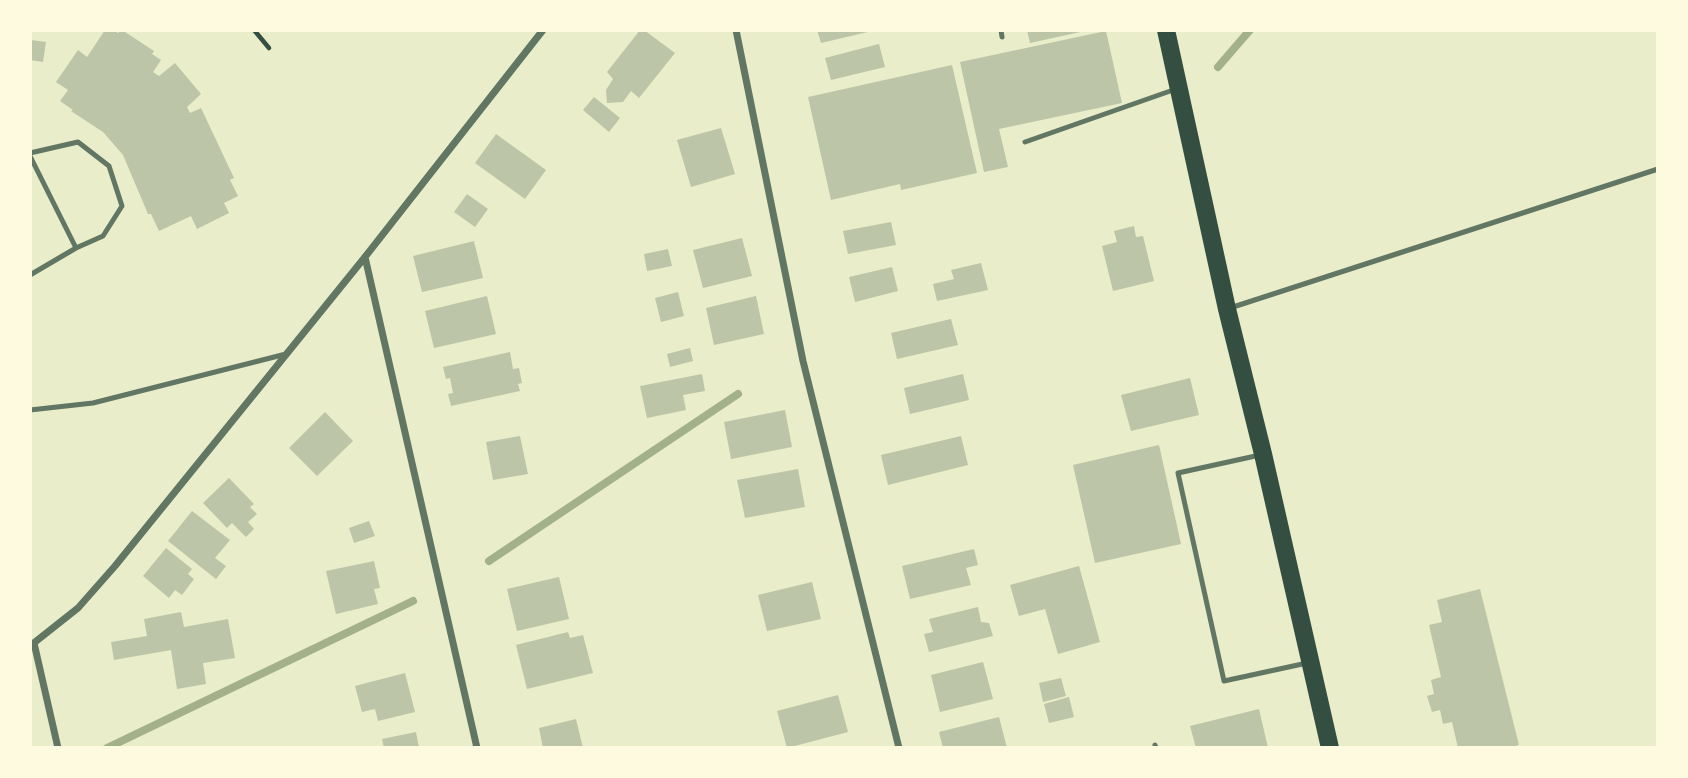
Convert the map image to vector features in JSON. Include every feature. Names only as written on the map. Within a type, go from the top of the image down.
[{"type":"main road","points":[[1166,30],[1227,309],[1330,748]]},
{"type":"street","points":[[58,748],[32,644],[78,608],[116,566],[365,257],[543,30]]},
{"type":"street","points":[[736,30],[803,361],[899,748]]},
{"type":"street","points":[[365,257],[477,748]]},
{"type":"lane","points":[[1001,30],[1002,37]]},
{"type":"lane","points":[[1025,142],[1179,88]]},
{"type":"lane","points":[[30,275],[76,248],[103,236],[121,206],[109,166],[78,142],[30,154],[33,169],[76,248]]},
{"type":"lane","points":[[1227,309],[1658,169]]},
{"type":"lane","points":[[30,410],[93,403],[286,354]]},
{"type":"lane","points":[[1263,454],[1178,473],[1224,681],[1310,662]]},
{"type":"path","points":[[254,30],[269,48]]},
{"type":"building","points":[[105,30],[118,33],[122,30],[154,51],[152,54],[161,60],[153,72],[159,76],[175,63],[201,94],[187,107],[190,113],[201,108],[234,178],[230,180],[238,196],[224,203],[229,213],[197,229],[191,216],[159,231],[151,214],[148,214],[123,155],[103,132],[60,101],[68,90],[56,82],[78,50],[87,57]]},
{"type":"building","points":[[640,30],[644,30],[675,53],[639,98],[631,91],[623,102],[607,103],[606,90],[613,79],[607,72]]},
{"type":"building","points":[[817,30],[872,30],[872,31],[821,43]]},
{"type":"building","points":[[1027,30],[1085,30],[1085,31],[1030,43]]},
{"type":"building","points":[[1106,31],[1122,103],[999,129],[1008,167],[984,172],[960,62]]},
{"type":"building","points":[[31,40],[46,42],[43,62],[30,60]]},
{"type":"building","points":[[879,44],[885,67],[831,80],[825,58]]},
{"type":"building","points":[[952,65],[977,173],[901,190],[900,184],[831,200],[808,97]]},
{"type":"building","points":[[594,97],[620,118],[609,132],[583,110]]},
{"type":"building","points":[[721,128],[735,174],[691,187],[677,140]]},
{"type":"building","points":[[496,134],[546,170],[525,199],[475,163]]},
{"type":"building","points":[[467,194],[488,209],[475,227],[454,212]]},
{"type":"building","points":[[891,222],[896,245],[848,254],[843,231]]},
{"type":"building","points":[[1134,226],[1136,237],[1143,236],[1154,281],[1113,291],[1102,246],[1117,242],[1114,231]]},
{"type":"building","points":[[742,238],[752,276],[703,288],[693,250]]},
{"type":"building","points":[[474,241],[483,278],[422,292],[413,256]]},
{"type":"building","points":[[668,249],[672,266],[647,271],[644,254]]},
{"type":"building","points":[[981,263],[988,290],[937,301],[933,284],[954,279],[951,270]]},
{"type":"building","points":[[892,267],[898,291],[855,302],[849,277]]},
{"type":"building","points":[[678,292],[684,316],[661,322],[655,298]]},
{"type":"building","points":[[487,296],[496,334],[434,348],[425,311]]},
{"type":"building","points":[[756,296],[764,334],[714,345],[706,308]]},
{"type":"building","points":[[951,319],[958,345],[897,359],[891,333]]},
{"type":"building","points":[[690,348],[693,361],[670,367],[667,354]]},
{"type":"building","points":[[510,352],[513,369],[519,368],[522,383],[518,384],[520,391],[451,406],[448,394],[453,393],[450,378],[446,379],[443,367]]},
{"type":"building","points":[[702,374],[705,391],[683,395],[686,410],[647,418],[640,386]]},
{"type":"building","points":[[963,374],[969,400],[910,414],[904,388]]},
{"type":"building","points":[[1190,378],[1199,415],[1131,431],[1121,395]]},
{"type":"building","points":[[785,410],[792,447],[731,459],[724,422]]},
{"type":"building","points":[[325,412],[353,441],[317,476],[289,448]]},
{"type":"building","points":[[520,436],[528,474],[493,480],[486,442]]},
{"type":"building","points":[[961,436],[968,465],[888,485],[881,455]]},
{"type":"building","points":[[1159,445],[1181,544],[1095,563],[1073,465]]},
{"type":"building","points":[[798,469],[805,507],[745,518],[737,480]]},
{"type":"building","points":[[229,478],[254,504],[250,507],[257,514],[248,522],[254,529],[246,537],[232,523],[227,528],[203,503]]},
{"type":"building","points":[[192,511],[230,540],[215,558],[226,566],[216,579],[168,541]]},
{"type":"building","points":[[369,521],[375,536],[354,543],[349,528]]},
{"type":"building","points":[[166,548],[192,569],[188,574],[194,579],[182,595],[175,590],[169,598],[143,576]]},
{"type":"building","points":[[974,549],[978,565],[966,568],[971,585],[910,599],[902,566]]},
{"type":"building","points":[[374,561],[380,588],[374,589],[378,604],[336,614],[326,571]]},
{"type":"building","points":[[1079,566],[1100,642],[1058,654],[1045,609],[1019,616],[1010,585]]},
{"type":"building","points":[[559,577],[569,619],[517,631],[507,589]]},
{"type":"building","points":[[812,582],[821,619],[767,631],[758,595]]},
{"type":"building","points":[[1480,589],[1519,745],[1508,748],[1458,748],[1452,722],[1443,724],[1440,710],[1432,712],[1427,696],[1434,694],[1431,680],[1441,677],[1429,625],[1442,622],[1437,600]]},
{"type":"building","points":[[978,607],[981,622],[989,623],[993,636],[929,652],[924,634],[933,632],[929,619]]},
{"type":"building","points":[[181,612],[184,627],[228,619],[235,658],[203,663],[206,684],[177,689],[171,650],[114,660],[111,642],[147,636],[144,619]]},
{"type":"building","points":[[568,632],[570,638],[583,635],[593,673],[527,689],[516,645]]},
{"type":"building","points":[[983,662],[993,699],[940,712],[931,675]]},
{"type":"building","points":[[405,673],[415,712],[378,721],[375,709],[362,712],[355,686]]},
{"type":"building","points":[[1061,678],[1066,696],[1043,702],[1039,683]]},
{"type":"building","points":[[838,695],[848,732],[787,748],[777,711]]},
{"type":"building","points":[[1069,697],[1074,717],[1049,723],[1044,704]]},
{"type":"building","points":[[1259,709],[1268,748],[1196,748],[1190,726]]},
{"type":"building","points":[[999,717],[1007,748],[943,748],[939,732]]},
{"type":"building","points":[[576,719],[583,748],[543,748],[539,728]]},
{"type":"building","points":[[416,732],[419,748],[384,748],[382,739]]},
{"type":"waterway","points":[[1218,67],[1250,30]]},
{"type":"waterway","points":[[489,561],[738,394]]},
{"type":"waterway","points":[[107,748],[413,601]]}]
